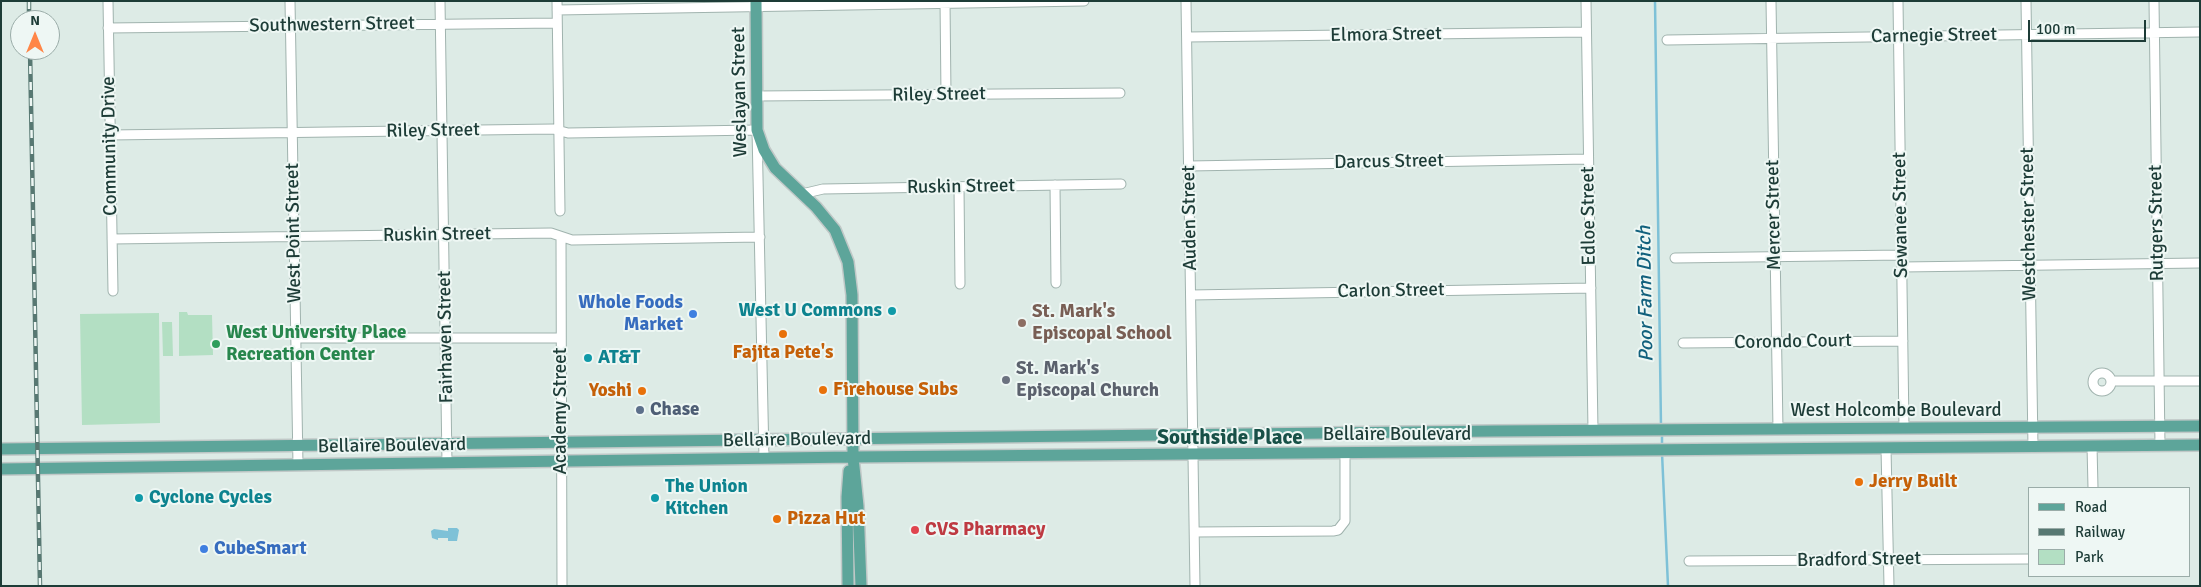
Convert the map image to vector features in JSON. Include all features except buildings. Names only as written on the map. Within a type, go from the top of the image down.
[{"type":"main road","name":"Weslayan Street","points":[[756,4],[757,130]]},
{"type":"main road","points":[[757,130],[764,150],[776,168],[835,230],[848,262],[852,295],[853,457],[862,586]]},
{"type":"main road","name":"West Holcombe Boulevard","points":[[1593,430],[2200,426]]},
{"type":"main road","points":[[2090,427],[2092,446]]},
{"type":"main road","points":[[1886,448],[1904,428]]},
{"type":"main road","points":[[1778,429],[1786,449]]},
{"type":"main road","points":[[1593,430],[1593,451]]},
{"type":"main road","name":"Bellaire Boulevard","points":[[1,449],[1593,430]]},
{"type":"main road","points":[[1494,431],[1494,452]]},
{"type":"main road","points":[[1377,433],[1377,453]]},
{"type":"main road","points":[[1062,437],[1063,455]]},
{"type":"main road","points":[[940,439],[940,456]]},
{"type":"main road","name":"West Holcombe Boulevard","points":[[1593,451],[2200,445]]},
{"type":"main road","points":[[183,447],[183,467]]},
{"type":"main road","points":[[77,448],[77,468]]},
{"type":"main road","name":"Bellaire Boulevard","points":[[1,470],[764,458],[1593,451]]},
{"type":"main road","points":[[848,586],[848,482],[853,457]]},
{"type":"main road","points":[[848,568],[862,568]]},
{"type":"street","name":"Community Drive","points":[[108,1],[113,291]]},
{"type":"street","name":"West Point Street","points":[[290,1],[298,465]]},
{"type":"street","name":"Fairhaven Street","points":[[440,1],[447,463]]},
{"type":"street","points":[[560,211],[557,6],[1084,1]]},
{"type":"street","name":"Auden Street","points":[[1186,1],[1195,586]]},
{"type":"street","name":"Edloe Street","points":[[1586,1],[1593,430]]},
{"type":"street","name":"Mercer Street","points":[[1771,1],[1778,429]]},
{"type":"street","name":"Sewanee Street","points":[[1898,1],[1904,428]]},
{"type":"street","name":"Westchester Street","points":[[2026,1],[2033,447]]},
{"type":"street","name":"Rutgers Street","points":[[2154,1],[2160,445]]},
{"type":"street","points":[[945,2],[946,94]]},
{"type":"street","name":"Southwestern Street","points":[[108,28],[557,23]]},
{"type":"street","name":"Elmora Street","points":[[1186,38],[1586,32]]},
{"type":"street","name":"Carnegie Street","points":[[1667,40],[2200,32]]},
{"type":"street","name":"Riley Street","points":[[757,96],[1120,93]]},
{"type":"street","name":"Riley Street","points":[[110,135],[553,129],[559,131],[757,130]]},
{"type":"street","name":"Weslayan Street","points":[[757,130],[764,458]]},
{"type":"street","name":"Darcus Street","points":[[1189,166],[1588,159]]},
{"type":"street","name":"Weslayan Street","points":[[759,183],[764,175],[776,168]]},
{"type":"street","name":"Ruskin Street","points":[[802,194],[823,189],[1121,184]]},
{"type":"street","points":[[1055,186],[1056,282]]},
{"type":"street","points":[[959,187],[960,284]]},
{"type":"street","name":"Ruskin Street","points":[[112,239],[551,233],[572,240],[760,237]]},
{"type":"street","name":"Academy Street","points":[[561,237],[560,462],[562,586]]},
{"type":"street","points":[[1675,258],[1902,255]]},
{"type":"street","points":[[1902,267],[2200,263]]},
{"type":"street","name":"Carlon Street","points":[[1191,295],[1591,288]]},
{"type":"street","points":[[296,338],[561,338]]},
{"type":"street","name":"Corondo Court","points":[[1683,343],[1903,340]]},
{"type":"street","points":[[2111,381],[2200,381]]},
{"type":"street","points":[[2092,446],[2093,487]]},
{"type":"street","points":[[1886,448],[1889,586]]},
{"type":"street","points":[[1194,532],[1338,530],[1345,521],[1345,452]]},
{"type":"street","name":"Bradford Street","points":[[1689,561],[2028,559]]},
{"type":"green space","points":[[179,312],[187,312],[188,315],[212,315],[213,355],[179,356]]},
{"type":"green space","points":[[159,313],[160,423],[82,425],[80,314]]},
{"type":"green space","points":[[162,322],[172,322],[173,356],[163,356]]},
{"type":"water","points":[[448,528],[457,528],[459,530],[457,541],[448,541],[448,538],[438,538],[438,540],[432,538],[431,531],[434,529],[448,531]]},
{"type":"waterway","name":"Poor Farm Ditch","points":[[1655,1],[1661,427]]},
{"type":"waterway","name":"Poor Farm Ditch","points":[[1662,433],[1662,447]]},
{"type":"waterway","name":"Poor Farm Ditch","points":[[1662,453],[1668,586]]},
{"type":"railway","points":[[29,1],[29,10]]},
{"type":"railway","points":[[30,60],[40,586]]},
{"type":"place","name":"West U Commons","points":[[892,311]]},
{"type":"place","name":"Whole Foods Market","points":[[693,314]]},
{"type":"place","name":"St. Mark's Episcopal School","points":[[1022,323]]},
{"type":"place","name":"Fajita Pete's","points":[[783,334]]},
{"type":"place","name":"West University Place Recreation Center","points":[[216,344]]},
{"type":"place","name":"AT&T","points":[[588,358]]},
{"type":"place","name":"St. Mark's Episcopal Church","points":[[1006,380]]},
{"type":"place","name":"Firehouse Subs","points":[[823,390]]},
{"type":"place","name":"Yoshi","points":[[642,391]]},
{"type":"place","name":"Chase","points":[[640,410]]},
{"type":"place","name":"Jerry Built","points":[[1859,482]]},
{"type":"place","name":"Cyclone Cycles","points":[[139,498]]},
{"type":"place","name":"The Union Kitchen","points":[[655,498]]},
{"type":"place","name":"Pizza Hut","points":[[777,519]]},
{"type":"place","name":"CVS Pharmacy","points":[[915,530]]},
{"type":"place","name":"CubeSmart","points":[[204,549]]},
{"type":"district","name":"Southside Place","points":[[1230,438]]}]
